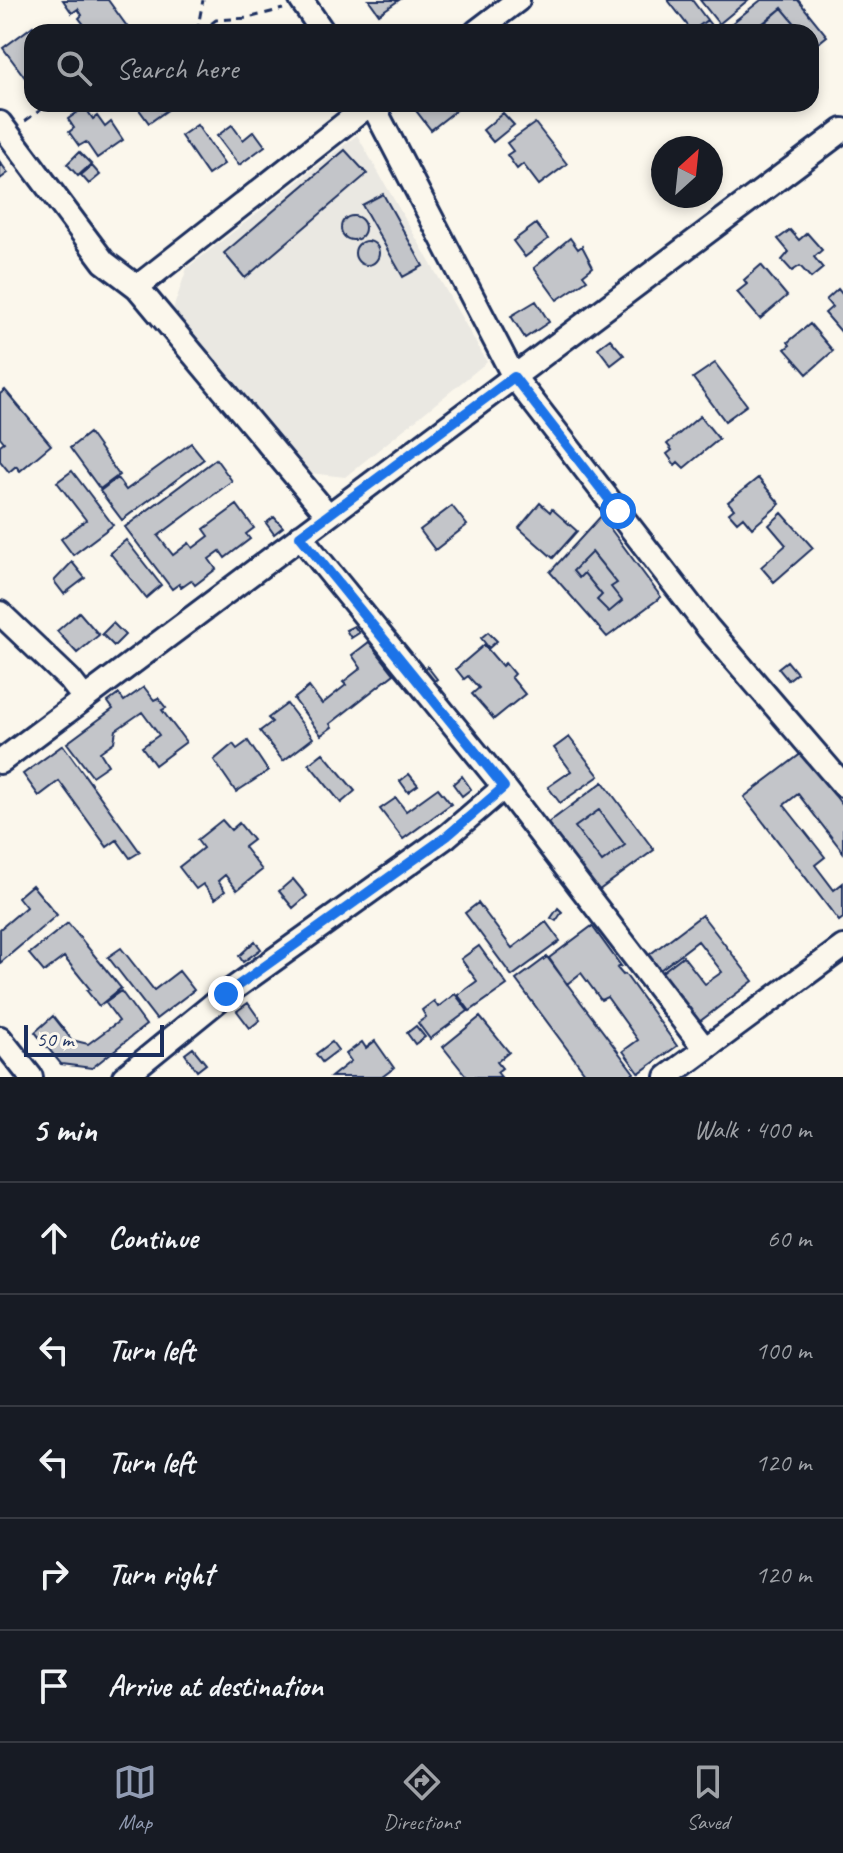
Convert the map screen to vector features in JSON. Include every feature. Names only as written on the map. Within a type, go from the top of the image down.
[{"type":"street","points":[[486,24],[518,0]]},
{"type":"street","points":[[296,2],[316,24]]},
{"type":"street","points":[[137,287],[361,112]]},
{"type":"street","points":[[375,112],[514,377],[708,628],[843,785]]},
{"type":"street","points":[[5,128],[104,262],[137,287],[328,515]]},
{"type":"street","points":[[0,762],[843,130]]},
{"type":"street","points":[[300,536],[504,787],[705,1049]]},
{"type":"street","points":[[0,613],[70,680],[84,698]]},
{"type":"street","points":[[124,1077],[226,994],[447,836],[504,787]]},
{"type":"street","points":[[667,1077],[843,947]]},
{"type":"street","points":[[0,1038],[31,1077]]},
{"type":"path","points":[[199,24],[203,0]]},
{"type":"path","points":[[210,24],[216,20],[248,18],[296,2]]},
{"type":"path","points":[[5,128],[34,112]]},
{"type":"shaded area","points":[[357,135],[487,362],[345,477],[301,472],[171,315],[187,268]]},
{"type":"building","points":[[63,0],[108,0],[125,24],[84,24],[78,9],[72,13]]},
{"type":"building","points":[[369,0],[399,0],[379,14]]},
{"type":"building","points":[[668,0],[692,0],[707,20],[702,24],[687,24]]},
{"type":"building","points":[[700,0],[748,0],[719,24]]},
{"type":"building","points":[[761,0],[798,0],[817,24],[795,24],[782,8],[763,24],[731,24]]},
{"type":"building","points":[[782,8],[795,24],[762,24]]},
{"type":"building","points":[[819,26],[827,36],[819,42]]},
{"type":"building","points":[[24,33],[24,76],[3,48]]},
{"type":"building","points":[[78,112],[88,112],[93,119],[97,116],[105,127],[111,122],[123,140],[97,158],[86,142],[79,146],[69,132],[74,128],[68,119]]},
{"type":"building","points":[[141,112],[165,112],[149,123]]},
{"type":"building","points":[[417,112],[454,112],[431,130]]},
{"type":"building","points":[[503,113],[514,125],[493,142],[483,130]]},
{"type":"building","points":[[535,123],[567,164],[539,185],[523,164],[517,169],[507,155],[513,151],[507,143]]},
{"type":"building","points":[[197,125],[224,164],[208,175],[181,136]]},
{"type":"building","points":[[232,125],[243,140],[254,131],[265,146],[239,165],[217,136]]},
{"type":"building","points":[[345,150],[367,174],[245,278],[224,253]]},
{"type":"building","points":[[79,152],[91,164],[78,176],[67,164]]},
{"type":"building","points":[[0,162],[8,173],[0,179]]},
{"type":"building","points":[[92,166],[100,175],[89,184],[81,175]]},
{"type":"building","points":[[383,194],[423,266],[403,277],[362,205]]},
{"type":"building","points":[[348,216],[358,216],[365,223],[365,233],[358,240],[348,240],[341,233],[341,223]]},
{"type":"building","points":[[536,224],[548,239],[525,257],[513,241]]},
{"type":"building","points":[[790,230],[799,240],[807,233],[822,250],[814,257],[823,268],[811,278],[800,266],[792,271],[782,260],[789,252],[778,239]]},
{"type":"building","points":[[570,238],[578,249],[582,246],[593,267],[583,275],[587,280],[557,300],[534,268]]},
{"type":"building","points":[[367,241],[378,248],[379,253],[372,264],[367,265],[356,258],[355,253],[362,242]]},
{"type":"building","points":[[761,265],[787,296],[760,319],[737,292],[747,284],[744,280]]},
{"type":"building","points":[[838,289],[843,295],[843,334],[825,313],[832,307],[826,300]]},
{"type":"building","points":[[536,301],[549,322],[525,338],[511,316]]},
{"type":"building","points":[[810,324],[833,351],[807,374],[785,349],[790,345],[788,342]]},
{"type":"building","points":[[610,339],[624,355],[611,365],[598,348]]},
{"type":"building","points":[[715,363],[747,405],[725,421],[693,378]]},
{"type":"building","points":[[5,390],[51,445],[20,471],[16,466],[9,472],[0,461],[0,445],[4,442],[0,437],[0,394]]},
{"type":"building","points":[[700,416],[719,439],[684,468],[678,462],[675,465],[667,454],[672,450],[667,444]]},
{"type":"building","points":[[89,433],[119,475],[100,489],[70,448]]},
{"type":"building","points":[[191,443],[204,459],[122,520],[100,491],[117,478],[126,490]]},
{"type":"building","points":[[216,459],[232,481],[158,536],[173,555],[189,543],[193,548],[209,536],[204,529],[237,505],[254,528],[246,534],[250,539],[225,558],[220,551],[209,559],[216,569],[195,585],[191,580],[172,589],[125,527]]},
{"type":"building","points":[[72,471],[113,525],[73,555],[61,539],[86,520],[57,482]]},
{"type":"building","points":[[758,478],[780,504],[752,528],[743,517],[737,522],[729,513],[734,509],[728,502]]},
{"type":"building","points":[[540,503],[550,512],[552,509],[577,531],[553,558],[519,528]]},
{"type":"building","points":[[452,506],[467,525],[435,550],[420,530]]},
{"type":"building","points":[[782,513],[813,548],[774,582],[761,567],[786,545],[769,525]]},
{"type":"building","points":[[601,516],[661,597],[607,637],[550,572]],"holes":[[[592,552],[617,583],[611,587],[622,601],[609,612],[597,600],[602,595],[584,573],[579,578],[573,571]]]},
{"type":"building","points":[[274,517],[283,527],[274,534],[266,523]]},
{"type":"building","points":[[126,540],[161,585],[146,598],[110,553]]},
{"type":"building","points":[[592,552],[617,583],[611,587],[622,601],[609,612],[597,600],[602,595],[584,573],[579,578],[573,571]]},
{"type":"building","points":[[72,562],[85,578],[64,594],[54,581]]},
{"type":"building","points":[[79,612],[99,635],[77,653],[57,631]]},
{"type":"building","points":[[113,623],[125,635],[114,646],[102,634]]},
{"type":"building","points":[[354,626],[359,633],[351,638],[346,630]]},
{"type":"building","points":[[488,632],[497,641],[489,648],[481,638]]},
{"type":"building","points":[[369,642],[394,674],[330,724],[332,727],[321,735],[294,699],[309,687],[322,704],[361,668],[352,655]]},
{"type":"building","points":[[484,645],[502,666],[505,663],[514,674],[511,677],[525,694],[494,719],[472,694],[479,688],[468,676],[464,679],[456,669]]},
{"type":"building","points":[[787,661],[797,673],[788,680],[778,668]]},
{"type":"building","points":[[427,666],[437,679],[428,686],[418,674]]},
{"type":"building","points":[[144,687],[154,700],[158,698],[166,708],[162,710],[186,742],[155,765],[142,747],[159,735],[142,712],[116,730],[114,742],[100,752],[108,765],[92,776],[67,743],[113,709],[108,702],[119,694],[124,701]]},
{"type":"building","points":[[287,704],[313,738],[283,761],[260,731],[272,722],[268,718]]},
{"type":"building","points":[[569,737],[599,776],[560,803],[548,787],[571,771],[554,748]]},
{"type":"building","points":[[248,741],[268,771],[236,792],[214,760],[233,744],[237,749]]},
{"type":"building","points":[[63,745],[140,852],[130,858],[117,840],[107,847],[59,781],[39,796],[23,774]]},
{"type":"building","points":[[323,753],[355,791],[341,803],[309,764]]},
{"type":"building","points":[[802,753],[843,806],[843,852],[798,794],[784,805],[825,857],[815,865],[834,890],[843,883],[843,918],[839,921],[744,797]]},
{"type":"building","points":[[409,774],[418,785],[408,792],[400,781]]},
{"type":"building","points":[[462,776],[471,789],[462,796],[453,784]]},
{"type":"building","points":[[603,782],[654,850],[595,893],[544,826]],"holes":[[[599,810],[625,845],[602,862],[575,827]]]},
{"type":"building","points":[[438,788],[451,804],[403,839],[380,809],[396,798],[406,811]]},
{"type":"building","points":[[599,810],[625,845],[602,862],[575,827]]},
{"type":"building","points":[[222,820],[231,830],[239,823],[253,840],[244,847],[262,870],[237,890],[225,875],[218,881],[225,891],[215,899],[203,884],[196,889],[179,867],[203,848],[197,840]]},
{"type":"building","points":[[293,879],[307,896],[293,908],[279,891]]},
{"type":"building","points":[[32,885],[57,915],[0,963],[0,929],[26,907],[18,897]]},
{"type":"building","points":[[478,903],[512,948],[546,922],[560,941],[512,976],[465,913]]},
{"type":"building","points":[[558,908],[562,912],[556,921],[551,918]]},
{"type":"building","points":[[702,915],[753,981],[695,1025],[657,976],[683,956],[705,984],[722,972],[698,941],[656,973],[645,958]]},
{"type":"building","points":[[68,923],[121,988],[99,1006],[87,991],[90,989],[64,957],[44,972],[29,954]]},
{"type":"building","points":[[592,926],[621,966],[617,968],[625,974],[677,1046],[639,1073],[623,1051],[638,1040],[607,997],[601,1000],[581,973],[567,984],[549,958]]},
{"type":"building","points":[[255,941],[261,949],[243,962],[239,956]]},
{"type":"building","points":[[479,946],[507,985],[470,1011],[458,995],[477,981],[461,959]]},
{"type":"building","points":[[121,948],[154,990],[179,971],[194,990],[156,1019],[108,957]]},
{"type":"building","points":[[547,957],[634,1073],[629,1077],[588,1077],[516,980]]},
{"type":"building","points":[[121,991],[146,1025],[92,1068],[61,1064],[35,1032],[53,1016],[72,1040],[88,1044],[119,1021],[105,1002]]},
{"type":"building","points":[[455,994],[468,1011],[430,1039],[418,1023],[426,1017],[422,1010],[434,1001],[438,1007]]},
{"type":"building","points":[[248,1003],[260,1020],[250,1028],[237,1011]]},
{"type":"building","points":[[480,1017],[509,1052],[497,1062],[502,1068],[497,1072],[501,1077],[467,1077],[443,1047]]},
{"type":"building","points":[[416,1026],[425,1037],[415,1044],[407,1033]]},
{"type":"building","points":[[375,1041],[394,1068],[382,1077],[331,1077],[351,1061],[346,1054],[362,1042],[366,1048]]},
{"type":"building","points":[[332,1042],[338,1050],[322,1062],[316,1054]]},
{"type":"building","points":[[193,1048],[206,1064],[197,1071],[185,1054]]},
{"type":"route","points":[[226,994],[447,836],[504,787],[300,536],[514,377],[618,511]]}]
